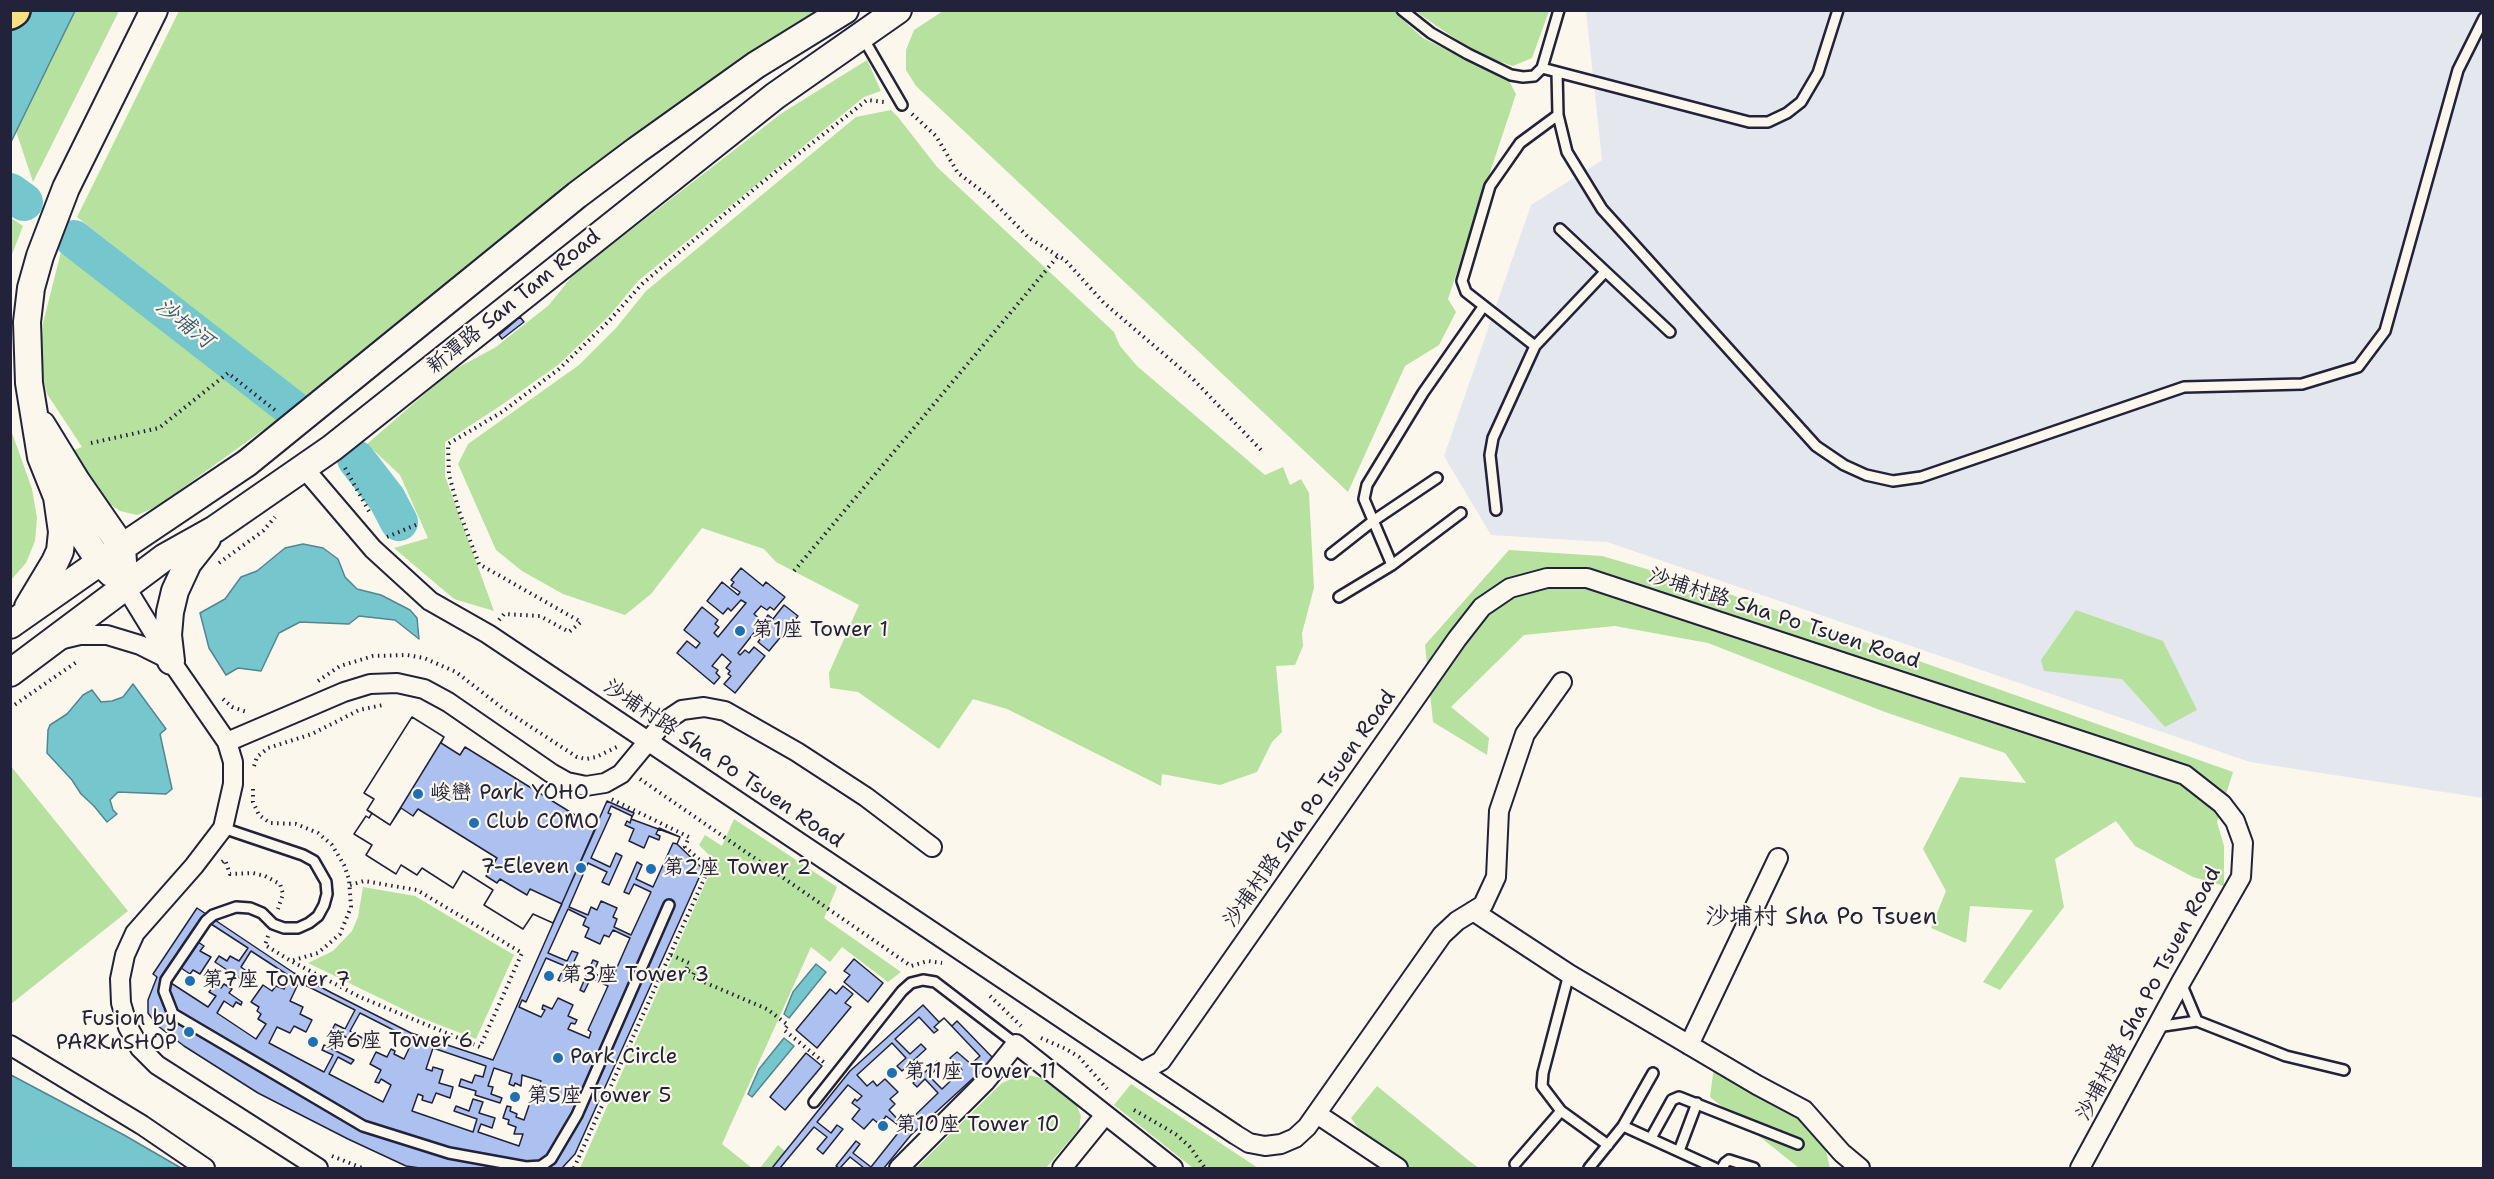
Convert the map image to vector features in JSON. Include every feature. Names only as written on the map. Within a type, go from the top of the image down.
[{"type":"street","points":[[154,10],[66,188],[40,256],[31,288],[27,322],[29,383],[41,457],[57,497],[99,562],[125,586],[171,661],[227,742],[233,762],[233,784],[223,828],[194,866],[135,933],[125,955],[120,979],[121,1003],[128,1027],[136,1041],[157,1065],[320,1160]]},
{"type":"street","name":"新潭路 San Tam Road","points":[[16,622],[99,562],[247,463],[577,195],[756,65],[845,10]]},
{"type":"street","name":"新潭路 San Tam Road","points":[[10,674],[165,557],[215,529],[332,448],[757,110],[898,10]]},
{"type":"street","points":[[35,414],[77,482],[122,547],[125,586]]},
{"type":"street","points":[[247,463],[279,459],[303,466]]},
{"type":"street","name":"沙埔村路 Sha Po Tsuen Road","points":[[303,466],[430,601],[488,634],[1250,1143],[1265,1146],[1281,1144],[1295,1138],[1317,1114],[1442,935],[1457,921],[1483,905],[1496,877],[1499,811],[1525,734],[1562,682]]},
{"type":"street","points":[[16,622],[60,551],[62,532],[57,497]]},
{"type":"street","points":[[171,661],[168,635],[170,612],[178,584],[188,563],[215,529]]},
{"type":"street","name":"沙埔村路 Sha Po Tsuen Road","points":[[1143,1071],[1161,1061],[1457,639],[1482,607],[1510,588],[1547,578],[1587,578],[2185,775],[2222,804],[2235,821],[2244,843],[2241,877],[2080,1168]]},
{"type":"street","points":[[54,641],[80,635],[107,635],[140,645],[171,661]]},
{"type":"street","points":[[227,742],[344,692],[370,684],[397,683],[424,689],[448,702],[567,782],[586,786],[604,783],[621,774],[664,722],[682,710],[704,707],[725,711],[827,771],[866,797],[932,847]]},
{"type":"street","points":[[1689,1045],[1778,858]]},
{"type":"street","points":[[1473,910],[1569,974],[1804,1110],[1842,1153],[1860,1168]]},
{"type":"street","points":[[899,1168],[986,1082],[1023,1038],[1105,1115],[1173,1168]]},
{"type":"street","points":[[10,1045],[142,1125],[205,1168]]},
{"type":"street","points":[[1317,1114],[1398,1168]]},
{"type":"street","points":[[1062,1168],[1105,1115]]},
{"type":"lane","points":[[1402,10],[1431,33],[1511,75],[1534,76],[1542,68],[1559,10]]},
{"type":"lane","points":[[1542,68],[1749,122],[1768,122],[1801,102],[1818,73],[1838,10]]},
{"type":"lane","points":[[1557,72],[1558,115],[1568,152],[1602,209],[1816,446],[1844,465],[1866,475],[1893,482],[1921,477],[2184,387],[2302,384],[2358,367],[2385,331],[2457,70],[2484,18]]},
{"type":"lane","points":[[862,36],[902,105]]},
{"type":"lane","points":[[1535,346],[1466,292],[1462,281],[1491,186],[1520,143],[1558,115]]},
{"type":"lane","points":[[1560,229],[1604,273],[1670,332]]},
{"type":"lane","points":[[1496,510],[1490,455],[1493,438],[1535,346],[1604,273]]},
{"type":"lane","points":[[1392,565],[1364,500],[1367,485],[1423,393],[1484,307]]},
{"type":"lane","points":[[1331,554],[1373,521],[1437,478]]},
{"type":"lane","points":[[1339,597],[1392,565],[1461,513]]},
{"type":"lane","points":[[223,828],[303,855],[314,861],[322,871],[327,894],[318,916],[298,928],[284,928],[273,924],[262,914],[249,908],[237,907],[224,910],[206,921],[166,980],[164,991],[173,1014],[363,1126],[449,1153],[526,1167],[541,1166],[551,1159],[577,1114],[669,905]]},
{"type":"lane","points":[[1569,974],[1543,1072],[1542,1086],[1560,1111],[1608,1145]]},
{"type":"lane","points":[[814,1101],[902,991],[911,983],[923,980],[935,982],[1023,1038]]},
{"type":"lane","points":[[2181,982],[2197,1021]]},
{"type":"lane","points":[[2157,1027],[2197,1021],[2286,1056],[2344,1070]]},
{"type":"lane","points":[[1589,1168],[1623,1126],[1653,1073]]},
{"type":"lane","points":[[1651,1138],[1672,1100],[1679,1097],[1798,1144]]},
{"type":"lane","points":[[1679,1151],[1697,1103]]},
{"type":"lane","points":[[1515,1164],[1560,1111]]},
{"type":"lane","points":[[1623,1126],[1715,1168]]},
{"type":"lane","points":[[1722,1168],[1729,1160],[1754,1168]]},
{"type":"path","points":[[504,614],[540,616],[569,632],[581,622],[479,564],[459,511],[449,475],[448,444],[501,411],[559,369],[608,322],[642,284],[759,185],[867,100],[902,105],[936,136],[958,173],[987,195],[1029,238],[1065,260],[1104,303],[1193,379],[1261,450]]},
{"type":"path","points":[[794,571],[1058,256]]},
{"type":"path","points":[[91,443],[159,428],[228,373],[277,412]]},
{"type":"path","points":[[345,468],[378,544],[418,524]]},
{"type":"path","points":[[213,568],[262,531],[277,514]]},
{"type":"path","points":[[312,686],[340,666],[373,656],[399,654],[424,658],[456,672],[505,710],[577,757],[586,759],[605,754],[621,744],[631,729]]},
{"type":"path","points":[[10,708],[78,661]]},
{"type":"path","points":[[218,691],[232,707],[251,712]]},
{"type":"path","points":[[253,771],[257,757],[268,748],[312,734],[359,710],[386,704]]},
{"type":"path","points":[[605,754],[910,966],[928,961],[947,965]]},
{"type":"path","points":[[253,782],[253,802],[259,815],[270,823],[296,824],[318,833],[332,845],[344,866],[350,885],[351,908],[339,934],[318,953],[291,961]]},
{"type":"path","points":[[574,1168],[710,868],[685,847],[689,837],[604,796]]},
{"type":"path","points":[[217,864],[225,860],[230,874],[253,873],[280,884],[283,894],[265,945],[369,1002],[480,1047],[522,953],[417,890],[364,881],[350,885]]},
{"type":"path","points":[[671,955],[689,963],[686,970],[694,973],[692,977],[767,1009],[788,1025],[784,1030],[837,1073]]},
{"type":"path","points":[[988,993],[1023,1038]]},
{"type":"path","points":[[1036,1036],[1079,1057],[1111,1094]]},
{"type":"path","points":[[1131,1108],[1177,1134],[1205,1168]]},
{"type":"path","points":[[320,1160],[362,1168]]},
{"type":"shaded area","points":[[1586,11],[2483,11],[2483,798],[2250,762],[1607,542],[1491,535],[1444,456],[1531,205],[1602,160]]},
{"type":"green space","points":[[1392,10],[1423,38],[1509,81],[1516,94],[1448,299],[1456,312],[1439,345],[1405,366],[1348,492],[916,86],[906,70],[906,50],[914,30],[943,11]]},
{"type":"green space","points":[[75,11],[119,11],[33,182],[16,131]]},
{"type":"green space","points":[[179,11],[823,11],[308,398],[77,217]]},
{"type":"green space","points":[[1415,11],[1549,11],[1532,58],[1513,66],[1479,55]]},
{"type":"green space","points":[[867,60],[881,91],[864,97],[638,281],[609,316],[558,365],[445,442],[445,476],[494,611],[454,599],[394,548],[428,538],[400,475],[367,444],[450,372],[496,347],[549,305],[574,274],[782,113]]},
{"type":"green space","points":[[891,110],[937,167],[1114,332],[1120,346],[1137,366],[1265,475],[1283,467],[1290,485],[1301,479],[1309,493],[1314,588],[1302,633],[1303,646],[1295,665],[1276,666],[1282,732],[1272,742],[1257,772],[1220,785],[1162,774],[1161,786],[1007,709],[973,699],[939,749],[858,692],[830,688],[829,673],[859,605],[776,562],[764,549],[702,528],[651,594],[625,615],[563,594],[522,571],[496,550],[458,464],[468,444],[579,365],[616,328],[646,291],[856,117]]},
{"type":"green space","points":[[11,218],[23,226],[11,257]]},
{"type":"green space","points":[[61,252],[277,420],[156,507],[137,515],[120,511],[101,498],[69,452],[82,447],[47,394],[40,362],[43,323]]},
{"type":"green space","points":[[11,430],[32,489],[37,518],[35,541],[26,563],[11,580]]},
{"type":"green space","points":[[1509,550],[1602,556],[1715,589],[2233,772],[2217,822],[2224,846],[2224,886],[2193,877],[2135,846],[2116,821],[2055,859],[2064,907],[2000,990],[1983,982],[2033,910],[1970,906],[1966,943],[1931,928],[1946,891],[1923,849],[1960,777],[2026,783],[2005,753],[1885,712],[1708,643],[1615,626],[1524,635],[1451,707],[1489,738],[1487,755],[1433,722],[1425,645]]},
{"type":"green space","points":[[2076,610],[2163,641],[2197,710],[2165,727],[2122,679],[2044,671],[2041,660]]},
{"type":"green space","points":[[10,765],[128,911],[11,1004],[10,1004]]},
{"type":"green space","points":[[734,819],[837,887],[824,918],[901,972],[888,982],[842,947],[830,962],[811,947],[722,1144],[752,1168],[580,1168],[715,861],[699,845],[705,835],[722,846]]},
{"type":"green space","points":[[363,887],[415,896],[514,955],[476,1039],[419,1017],[308,963],[333,951],[352,931],[358,917]]},
{"type":"green space","points":[[1716,1052],[1818,1117],[1830,1168],[1799,1168],[1710,1097]]},
{"type":"green space","points":[[1023,1074],[1046,1079],[1076,1104],[1081,1116],[1079,1129],[1046,1168],[916,1168],[1002,1083]]},
{"type":"green space","points":[[1131,1084],[1258,1168],[1193,1168],[1114,1105]]},
{"type":"green space","points":[[1377,1086],[1479,1168],[1387,1168],[1351,1118]]},
{"type":"green space","points":[[778,1145],[786,1152],[772,1168],[760,1168]]},
{"type":"water","points":[[11,11],[75,11],[11,142]]},
{"type":"water","points":[[303,544],[323,548],[338,559],[345,577],[357,589],[381,595],[410,610],[417,618],[419,639],[395,620],[359,616],[349,624],[300,622],[279,633],[261,671],[238,668],[226,675],[209,648],[200,613],[225,599],[241,577],[257,571],[285,548]]},
{"type":"water","points":[[133,684],[166,729],[160,734],[172,789],[166,794],[118,792],[110,800],[117,814],[107,822],[47,753],[48,730],[50,725],[67,714],[83,695],[92,690],[101,702],[112,701],[123,697]]},
{"type":"water","points":[[816,964],[826,972],[789,1018],[784,1014],[793,992]]},
{"type":"water","points":[[784,1038],[794,1046],[752,1097],[748,1094],[759,1069]]},
{"type":"water","points":[[11,1075],[124,1135],[181,1168],[11,1168]]},
{"type":"building","points":[[520,317],[524,322],[502,339],[499,335]]},
{"type":"building","name":"第1座 Tower 1","points":[[741,568],[763,586],[766,582],[785,597],[774,610],[770,607],[767,610],[761,606],[754,614],[763,622],[768,615],[773,619],[784,605],[798,616],[769,651],[758,642],[761,638],[757,635],[759,631],[757,629],[738,653],[740,655],[745,650],[749,653],[754,647],[765,656],[735,693],[724,684],[731,676],[728,674],[730,671],[726,668],[731,662],[722,654],[712,666],[718,670],[716,673],[720,677],[714,684],[677,653],[687,641],[696,648],[700,643],[684,630],[702,607],[718,620],[715,624],[719,627],[714,633],[718,637],[746,603],[741,600],[731,611],[728,608],[723,614],[707,601],[722,582],[738,595],[740,592],[731,586],[734,582],[731,580]]},
{"type":"building","points":[[412,717],[444,737],[390,825],[367,810],[374,799],[364,793]]},
{"type":"building","name":"Club COMO","points":[[412,717],[444,737],[441,743],[460,755],[465,747],[596,828],[553,923],[533,914],[523,929],[484,905],[493,890],[463,871],[453,888],[422,868],[417,875],[401,865],[396,874],[366,855],[372,845],[354,834],[366,816],[369,818],[372,813],[367,810],[374,799],[364,793]]},
{"type":"building","points":[[607,801],[634,813],[631,819],[680,837],[677,844],[703,869],[575,1154],[562,1168],[420,1168],[406,1166],[258,1093],[184,1046],[158,1026],[148,1013],[148,1000],[157,977],[153,974],[197,908],[294,973],[332,993],[411,1033],[493,1060]]},
{"type":"building","name":"第2座 Tower 2","points":[[611,806],[632,816],[630,823],[627,821],[625,825],[634,829],[629,841],[644,848],[649,836],[659,840],[660,836],[656,834],[659,828],[680,837],[677,844],[673,843],[653,887],[636,879],[642,865],[637,862],[624,892],[629,894],[634,884],[651,892],[631,935],[614,927],[617,919],[613,917],[617,908],[601,901],[597,910],[591,907],[588,915],[569,907],[588,863],[607,872],[602,882],[609,885],[622,856],[616,853],[610,867],[591,858],[611,814],[608,813]]},
{"type":"building","points":[[401,808],[413,816],[418,809],[497,858],[486,876],[497,883],[500,879],[527,895],[530,889],[562,904],[553,923],[533,914],[523,929],[484,905],[493,890],[463,871],[453,888],[422,868],[417,875],[401,865],[396,874],[366,855],[372,845],[354,834],[366,816],[369,818],[372,813],[390,825]]},
{"type":"building","name":"第3座 Tower 3","points":[[568,909],[586,918],[583,925],[589,928],[585,937],[600,944],[604,935],[609,937],[613,930],[630,938],[611,981],[593,973],[598,962],[593,960],[580,990],[584,992],[591,978],[608,986],[588,1030],[591,1032],[589,1038],[568,1029],[571,1023],[575,1024],[577,1020],[568,1016],[573,1005],[558,998],[552,1009],[543,1005],[542,1009],[545,1010],[541,1017],[519,1007],[522,1000],[526,1002],[546,958],[565,966],[558,980],[564,983],[578,953],[572,951],[567,961],[548,953]]},
{"type":"building","name":"第7座 Tower 7","points":[[208,922],[248,948],[239,961],[230,956],[227,961],[219,956],[215,962],[251,986],[256,978],[241,967],[251,951],[291,977],[284,989],[276,986],[272,991],[263,985],[251,1002],[259,1007],[257,1011],[261,1014],[258,1019],[266,1024],[256,1039],[217,1013],[224,1001],[233,1007],[236,1002],[241,1005],[242,1002],[229,993],[232,989],[224,984],[221,988],[209,980],[207,983],[213,987],[209,992],[216,996],[208,1007],[171,983],[181,968],[190,974],[193,970],[200,974],[211,957],[200,951],[204,946],[195,940]]},
{"type":"building","points":[[854,959],[883,983],[868,1002],[844,982],[850,975],[844,971]]},
{"type":"building","name":"第6座 Tower 6","points":[[299,982],[355,1010],[345,1029],[335,1024],[332,1030],[361,1045],[364,1039],[350,1031],[360,1013],[413,1040],[404,1059],[394,1054],[395,1051],[391,1049],[387,1057],[376,1052],[370,1064],[381,1070],[375,1082],[379,1083],[381,1079],[391,1085],[383,1102],[329,1074],[338,1057],[351,1064],[354,1060],[324,1045],[322,1050],[333,1055],[324,1072],[269,1043],[277,1027],[290,1033],[294,1026],[306,1032],[312,1020],[300,1014],[303,1007],[290,1001]]},
{"type":"building","points":[[843,986],[853,994],[845,1003],[851,1007],[817,1048],[796,1030],[830,989],[836,994]]},
{"type":"building","points":[[923,1005],[939,1022],[944,1018],[952,1026],[957,1021],[994,1059],[911,1135],[884,1168],[772,1168],[850,1071]]},
{"type":"building","name":"第11座 Tower 11","points":[[919,1017],[934,1033],[938,1030],[934,1027],[944,1018],[980,1056],[971,1064],[957,1052],[950,1058],[962,1070],[942,1089],[929,1076],[941,1065],[937,1061],[913,1083],[917,1087],[925,1079],[938,1093],[904,1126],[889,1110],[895,1104],[890,1099],[898,1092],[885,1079],[877,1086],[873,1081],[867,1086],[857,1075],[892,1043],[906,1058],[897,1066],[902,1071],[926,1049],[921,1044],[910,1054],[895,1039]]},
{"type":"building","name":"第5座 Tower 5","points":[[433,1048],[486,1066],[483,1077],[475,1075],[472,1083],[461,1079],[459,1086],[476,1091],[475,1095],[500,1103],[502,1098],[491,1094],[493,1087],[488,1086],[494,1068],[512,1074],[509,1084],[514,1086],[515,1083],[521,1086],[522,1075],[541,1081],[539,1086],[536,1085],[524,1120],[516,1117],[517,1114],[510,1111],[511,1107],[507,1106],[503,1118],[509,1120],[508,1124],[516,1127],[514,1134],[523,1134],[519,1146],[478,1132],[481,1124],[492,1128],[495,1118],[479,1113],[483,1102],[473,1099],[469,1111],[456,1106],[454,1111],[477,1119],[473,1132],[412,1111],[418,1094],[423,1096],[422,1100],[432,1103],[436,1093],[450,1098],[453,1087],[439,1083],[443,1070],[433,1067],[432,1071],[426,1069]]},
{"type":"building","points":[[806,1053],[822,1066],[785,1110],[770,1097]]},
{"type":"building","name":"第10座 Tower 10","points":[[848,1085],[862,1096],[852,1103],[860,1109],[852,1119],[864,1129],[873,1119],[880,1125],[886,1116],[902,1128],[871,1167],[853,1153],[860,1144],[856,1141],[836,1166],[839,1168],[780,1168],[814,1127],[827,1137],[817,1149],[823,1154],[843,1129],[837,1125],[831,1133],[817,1122]]},
{"type":"building","name":"第10座 Tower 10","points":[[850,1157],[864,1168],[840,1168]]},
{"type":"waterway","name":"沙埔河","points":[[10,192],[24,202]]},
{"type":"waterway","name":"沙埔河","points":[[74,239],[294,410]]},
{"type":"waterway","name":"沙埔河","points":[[356,459],[387,499],[399,522]]},
{"type":"place","name":"第1座 Tower 1","points":[[740,631]]},
{"type":"place","name":"峻巒 Park YOHO","points":[[418,794]]},
{"type":"place","name":"Club COMO","points":[[474,823]]},
{"type":"place","name":"7-Eleven","points":[[581,868]]},
{"type":"place","name":"第2座 Tower 2","points":[[651,869]]},
{"type":"place","name":"第3座 Tower 3","points":[[549,976]]},
{"type":"place","name":"第7座 Tower 7","points":[[190,981]]},
{"type":"place","name":"Fusion by PARKnSHOP","points":[[189,1032]]},
{"type":"place","name":"第6座 Tower 6","points":[[313,1042]]},
{"type":"place","name":"Park Circle","points":[[558,1058]]},
{"type":"place","name":"第11座 Tower 11","points":[[892,1073]]},
{"type":"place","name":"第5座 Tower 5","points":[[515,1097]]},
{"type":"place","name":"第10座 Tower 10","points":[[883,1126]]},
{"type":"district","name":"沙埔村 Sha Po Tsuen","points":[[1821,918]]}]
